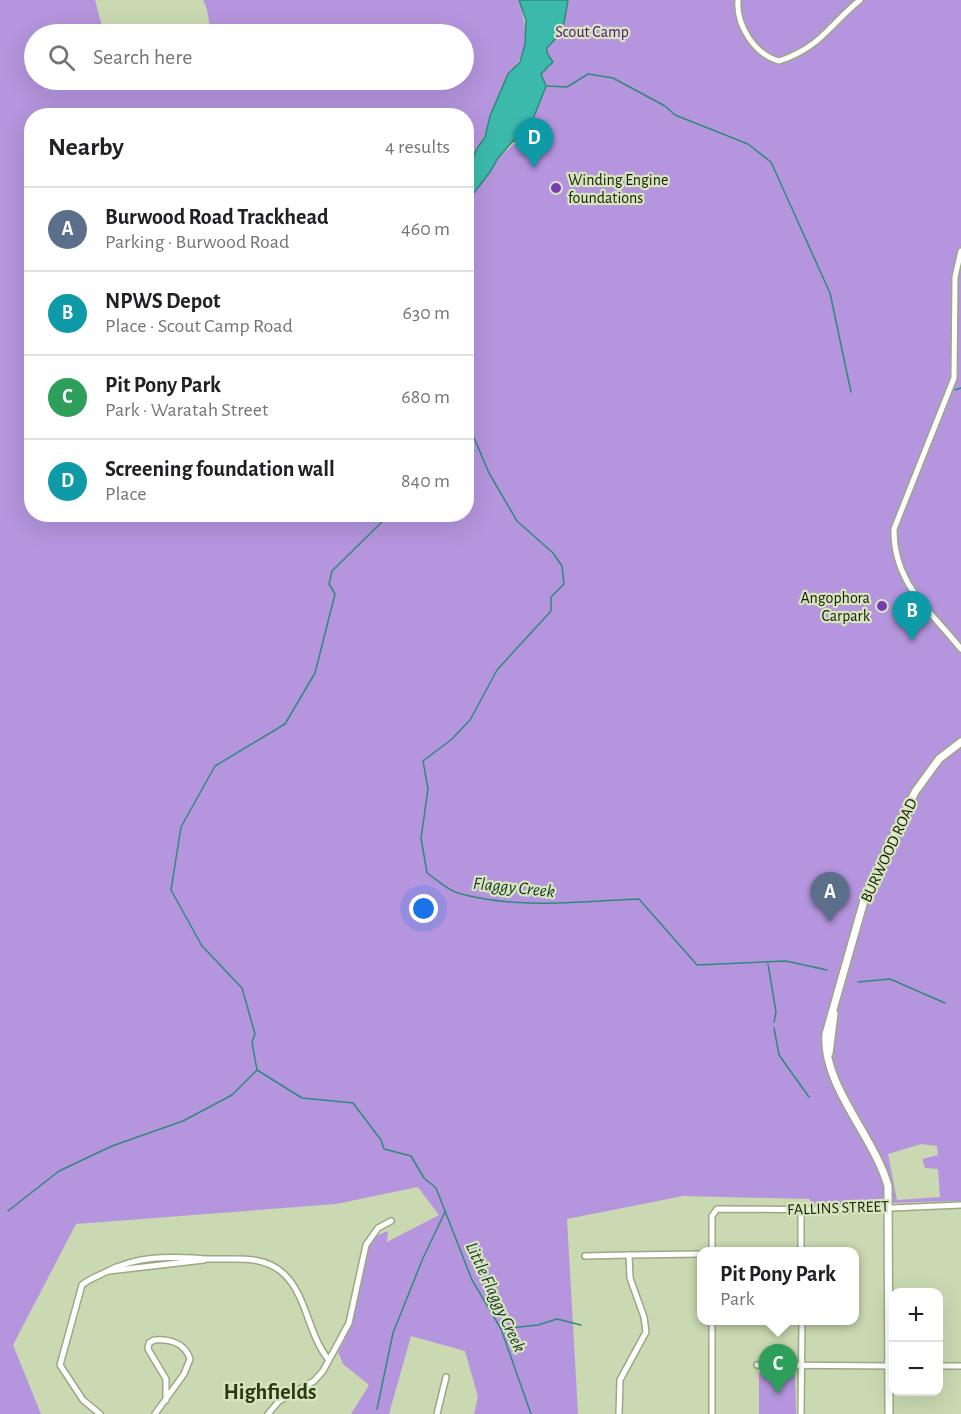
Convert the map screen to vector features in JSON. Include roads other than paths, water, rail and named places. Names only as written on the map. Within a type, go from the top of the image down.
[{"type":"main road","name":"BURWOOD ROAD","points":[[891,1342],[888,1186],[878,1157],[833,1074],[826,1052],[826,1034],[865,897],[888,847],[915,792],[939,759],[961,742]]},
{"type":"main road","name":"BURWOOD ROAD","points":[[889,1414],[890,1396]]},
{"type":"street","points":[[738,0],[737,11],[741,24],[753,43],[769,58],[779,61],[820,40],[831,26],[860,0]]},
{"type":"street","points":[[961,251],[955,277],[954,378],[894,529],[894,550],[900,571],[923,606],[961,649]]},
{"type":"street","name":"FALLINS STREET","points":[[712,1247],[715,1211],[961,1205]]},
{"type":"street","points":[[801,1209],[801,1247]]},
{"type":"street","points":[[268,1414],[279,1401],[319,1377],[349,1323],[354,1309],[366,1245],[378,1228],[391,1221]]},
{"type":"street","points":[[619,1414],[620,1380],[646,1332],[644,1317],[630,1278],[629,1254]]},
{"type":"street","points":[[585,1256],[697,1254]]},
{"type":"street","points":[[100,1414],[83,1400],[60,1365],[81,1288],[84,1283],[106,1272],[208,1259],[256,1260],[283,1272],[296,1292],[320,1348],[328,1359]]},
{"type":"street","points":[[712,1325],[712,1414]]},
{"type":"street","points":[[801,1414],[802,1325]]},
{"type":"street","points":[[155,1414],[166,1400],[184,1374],[190,1359],[187,1351],[178,1344],[154,1340],[149,1343],[148,1349],[166,1379],[166,1400]]},
{"type":"street","points":[[757,1365],[889,1366]]},
{"type":"street","points":[[943,1366],[961,1366]]},
{"type":"street","points":[[437,1414],[446,1377]]},
{"type":"water","points":[[519,0],[568,0],[564,23],[557,37],[547,48],[547,53],[553,62],[541,74],[546,86],[528,132],[512,142],[474,193],[476,150],[485,137],[490,116],[508,74],[520,62],[525,44],[526,20]]},
{"type":"waterway","points":[[547,86],[567,87],[588,74],[613,78],[665,106],[675,115],[748,144],[771,162],[830,293],[851,392]]},
{"type":"waterway","points":[[955,390],[961,388]]},
{"type":"waterway","name":"Flaggy Creek","points":[[474,438],[489,473],[517,521],[553,553],[562,566],[564,584],[551,597],[551,611],[497,670],[470,720],[452,739],[423,761],[428,789],[421,838],[427,873],[454,892],[503,901],[548,903],[639,899],[697,965],[786,961],[827,970]]},
{"type":"waterway","name":"Little Flaggy Creek","points":[[382,522],[332,571],[329,584],[335,594],[315,673],[285,724],[215,766],[181,827],[171,890],[202,946],[242,988],[255,1034],[252,1042],[257,1070],[302,1098],[353,1103],[381,1140],[384,1149],[411,1156],[424,1178],[436,1188],[472,1280],[501,1329],[531,1414]]},
{"type":"waterway","points":[[768,964],[776,1012],[774,1022]]},
{"type":"waterway","name":"Flaggy Creek","points":[[858,982],[890,979],[945,1003]]},
{"type":"waterway","points":[[774,1028],[779,1055],[809,1097]]},
{"type":"waterway","points":[[8,1211],[59,1171],[112,1146],[183,1121],[232,1095],[257,1070]]},
{"type":"waterway","points":[[377,1409],[393,1333],[423,1258],[445,1212]]},
{"type":"waterway","points":[[501,1329],[538,1325],[557,1319],[581,1325]]},
{"type":"place","name":"Screening foundation wall","points":[[534,168]]},
{"type":"place","name":"Winding Engine foundations","points":[[556,188]]},
{"type":"place","name":"Angophora Carpark","points":[[882,606]]},
{"type":"place","name":"NPWS Depot","points":[[912,641]]},
{"type":"place","name":"Burwood Road Trackhead","points":[[830,922]]},
{"type":"place","name":"Pit Pony Park","points":[[778,1394]]},
{"type":"district","name":"Highfields","points":[[270,1391]]},
{"type":"park label","name":"Scout Camp","points":[[592,31]]}]
